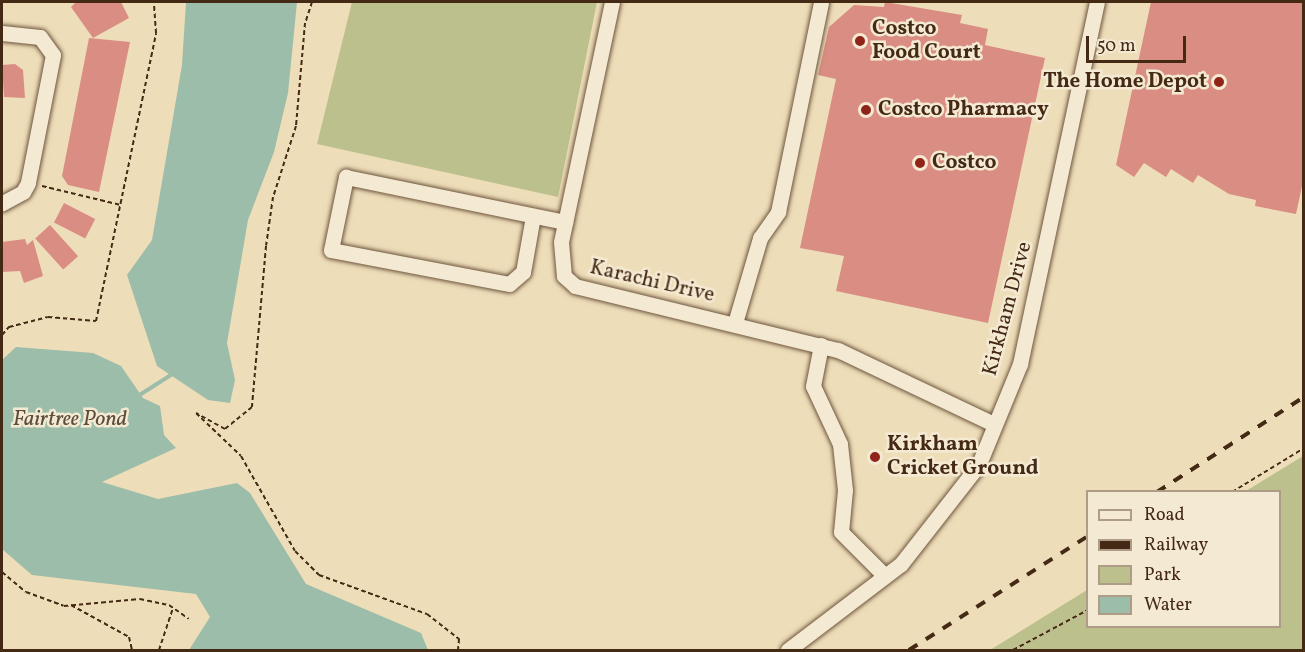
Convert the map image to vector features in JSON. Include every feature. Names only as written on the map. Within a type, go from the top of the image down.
[{"type":"street","name":"Karachi Drive","points":[[612,2],[565,222],[564,276],[575,286],[821,345],[994,424]]},
{"type":"street","points":[[735,323],[760,238],[778,212],[821,2]]},
{"type":"street","name":"Kirkham Drive","points":[[788,651],[885,576],[960,493],[994,424],[1020,364],[1097,2]]},
{"type":"street","points":[[2,33],[40,37],[53,56],[28,183],[22,192],[2,203]]},
{"type":"street","points":[[533,216],[523,272],[509,284],[331,250],[346,177],[565,222]]},
{"type":"street","points":[[821,345],[813,386],[840,444],[845,490],[841,532],[885,576]]},
{"type":"path","points":[[2,335],[9,327],[48,317],[96,321],[156,33],[153,2]]},
{"type":"path","points":[[312,2],[305,23],[296,126],[273,197],[266,246],[252,407],[225,429],[196,413],[241,456],[295,550],[319,575],[427,614],[459,639],[458,651]]},
{"type":"path","points":[[28,183],[121,205]]},
{"type":"path","points":[[1235,490],[1304,448]]},
{"type":"path","points":[[2,572],[27,592],[71,605],[129,637],[132,651]]},
{"type":"path","points":[[71,605],[140,599],[173,608],[189,619]]},
{"type":"path","points":[[159,651],[173,608]]},
{"type":"path","points":[[1013,651],[1086,611]]},
{"type":"green space","points":[[352,2],[597,2],[558,197],[317,144]]},
{"type":"green space","points":[[1303,456],[1303,650],[990,650],[1086,591],[1086,628],[1281,628],[1281,490],[1248,490]]},
{"type":"water","name":"Fairtree Pond","points":[[186,2],[297,2],[288,93],[274,152],[248,220],[227,343],[235,380],[230,403],[208,400],[157,366],[127,275],[152,240],[182,65]]},
{"type":"water","name":"Fairtree Pond","points":[[16,347],[93,353],[121,366],[143,398],[160,406],[164,435],[176,448],[102,482],[158,499],[237,483],[250,493],[306,584],[421,633],[428,650],[189,650],[210,617],[196,594],[32,575],[2,549],[2,360]]},
{"type":"building","points":[[76,2],[121,2],[129,18],[93,38],[71,7]]},
{"type":"building","name":"Costco","points":[[885,2],[962,15],[960,23],[988,29],[985,45],[1045,58],[988,323],[836,291],[844,256],[800,248],[836,79],[818,75],[829,27],[854,5],[884,7]]},
{"type":"building","name":"The Home Depot","points":[[1151,2],[1304,2],[1304,177],[1296,214],[1255,206],[1256,200],[1229,194],[1198,175],[1193,183],[1171,169],[1166,177],[1144,163],[1134,177],[1116,165]]},
{"type":"building","points":[[89,38],[130,42],[99,192],[68,185],[62,176]]},
{"type":"building","points":[[15,64],[23,70],[25,98],[4,97],[2,65]]},
{"type":"building","points":[[64,203],[95,219],[85,238],[54,223]]},
{"type":"building","points":[[50,225],[78,256],[63,270],[35,238]]},
{"type":"building","points":[[25,239],[27,245],[33,240],[43,276],[24,283],[20,271],[2,272],[2,242]]},
{"type":"waterway","points":[[138,396],[174,373]]},
{"type":"railway","points":[[1160,490],[1304,397]]},
{"type":"railway","points":[[909,650],[1086,537]]},
{"type":"place","name":"Costco Food Court","points":[[860,41]]},
{"type":"place","name":"The Home Depot","points":[[1219,82]]},
{"type":"place","name":"Costco Pharmacy","points":[[866,110]]},
{"type":"place","name":"Costco","points":[[920,163]]},
{"type":"place","name":"Kirkham Cricket Ground","points":[[875,457]]}]
